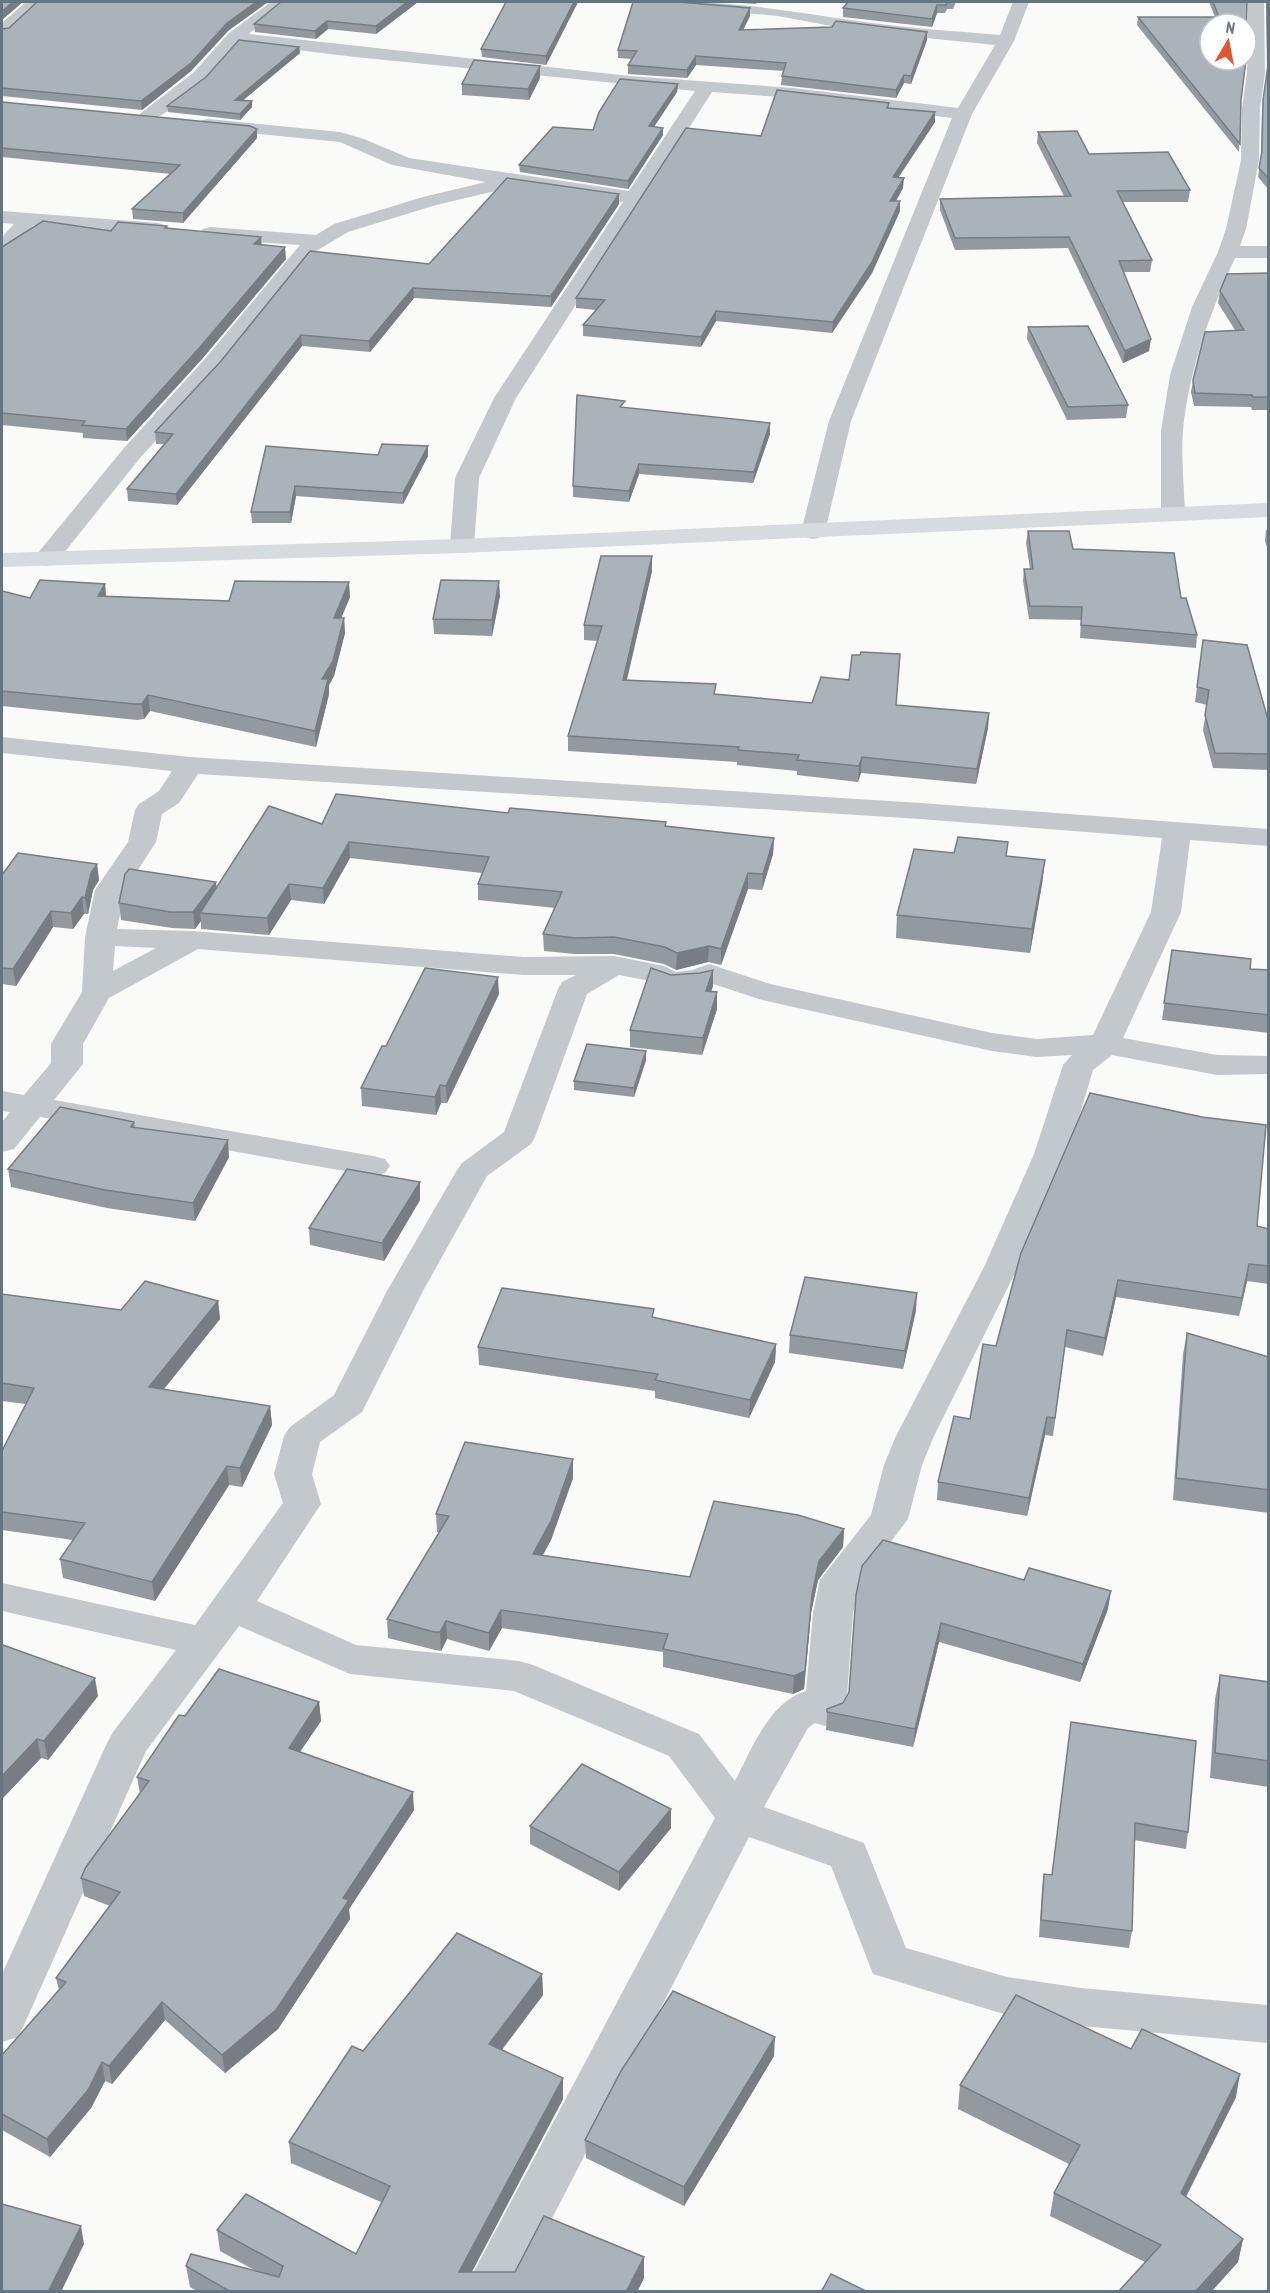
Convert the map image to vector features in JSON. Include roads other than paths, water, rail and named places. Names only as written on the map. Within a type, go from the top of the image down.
[{"type":"main road","points":[[2,560],[462,546],[1269,510]]},
{"type":"street","points":[[2,31],[34,2]]},
{"type":"street","points":[[147,117],[199,77],[235,37],[280,2]]},
{"type":"street","points":[[674,2],[778,11],[858,26],[1006,41]]},
{"type":"street","points":[[813,532],[840,421],[963,114],[1006,41],[1021,2]]},
{"type":"street","points":[[1173,513],[1172,430],[1181,375],[1202,307],[1228,252],[1259,159],[1251,108],[1262,72],[1256,2]]},
{"type":"street","points":[[235,37],[355,52],[706,88],[793,93],[963,114]]},
{"type":"street","points":[[462,546],[467,478],[506,398],[706,88]]},
{"type":"street","points":[[126,116],[168,120]]},
{"type":"street","points":[[189,123],[340,136],[358,140],[404,162],[473,175],[635,198]]},
{"type":"street","points":[[46,559],[132,453],[212,365],[309,247],[340,228],[384,214],[517,180]]},
{"type":"street","points":[[2,217],[319,241]]},
{"type":"street","points":[[2,248],[28,220]]},
{"type":"street","points":[[1228,252],[1269,252]]},
{"type":"street","points":[[2,745],[190,765],[921,811],[1269,837]]},
{"type":"street","points":[[2,1142],[16,1104],[67,1064],[68,1044],[97,992],[100,937],[111,890],[142,842],[149,810],[169,797],[190,765]]},
{"type":"street","points":[[488,2292],[737,1815],[794,1717],[810,1705],[825,1710],[833,1613],[840,1580],[889,1520],[903,1465],[915,1436],[1005,1257],[1051,1154],[1079,1065],[1095,1055],[1105,1044],[1166,912],[1177,830]]},
{"type":"street","points":[[100,937],[192,940],[524,966],[614,965],[653,972],[671,981],[700,978],[709,973],[762,991],[992,1042],[1037,1048],[1105,1044],[1217,1065],[1269,1065]]},
{"type":"street","points":[[97,992],[192,940]]},
{"type":"street","points":[[2,2023],[128,1743],[232,1606],[302,1504],[293,1474],[303,1436],[349,1403],[405,1291],[474,1170],[519,1137],[573,989],[614,965]]},
{"type":"street","points":[[524,966],[573,989]]},
{"type":"street","points":[[16,1104],[373,1166]]},
{"type":"street","points":[[2,1597],[205,1642]]},
{"type":"street","points":[[232,1606],[350,1659],[519,1676],[684,1745],[737,1815],[849,1855],[889,1961],[1007,1996],[1081,2007],[1269,2024]]}]
